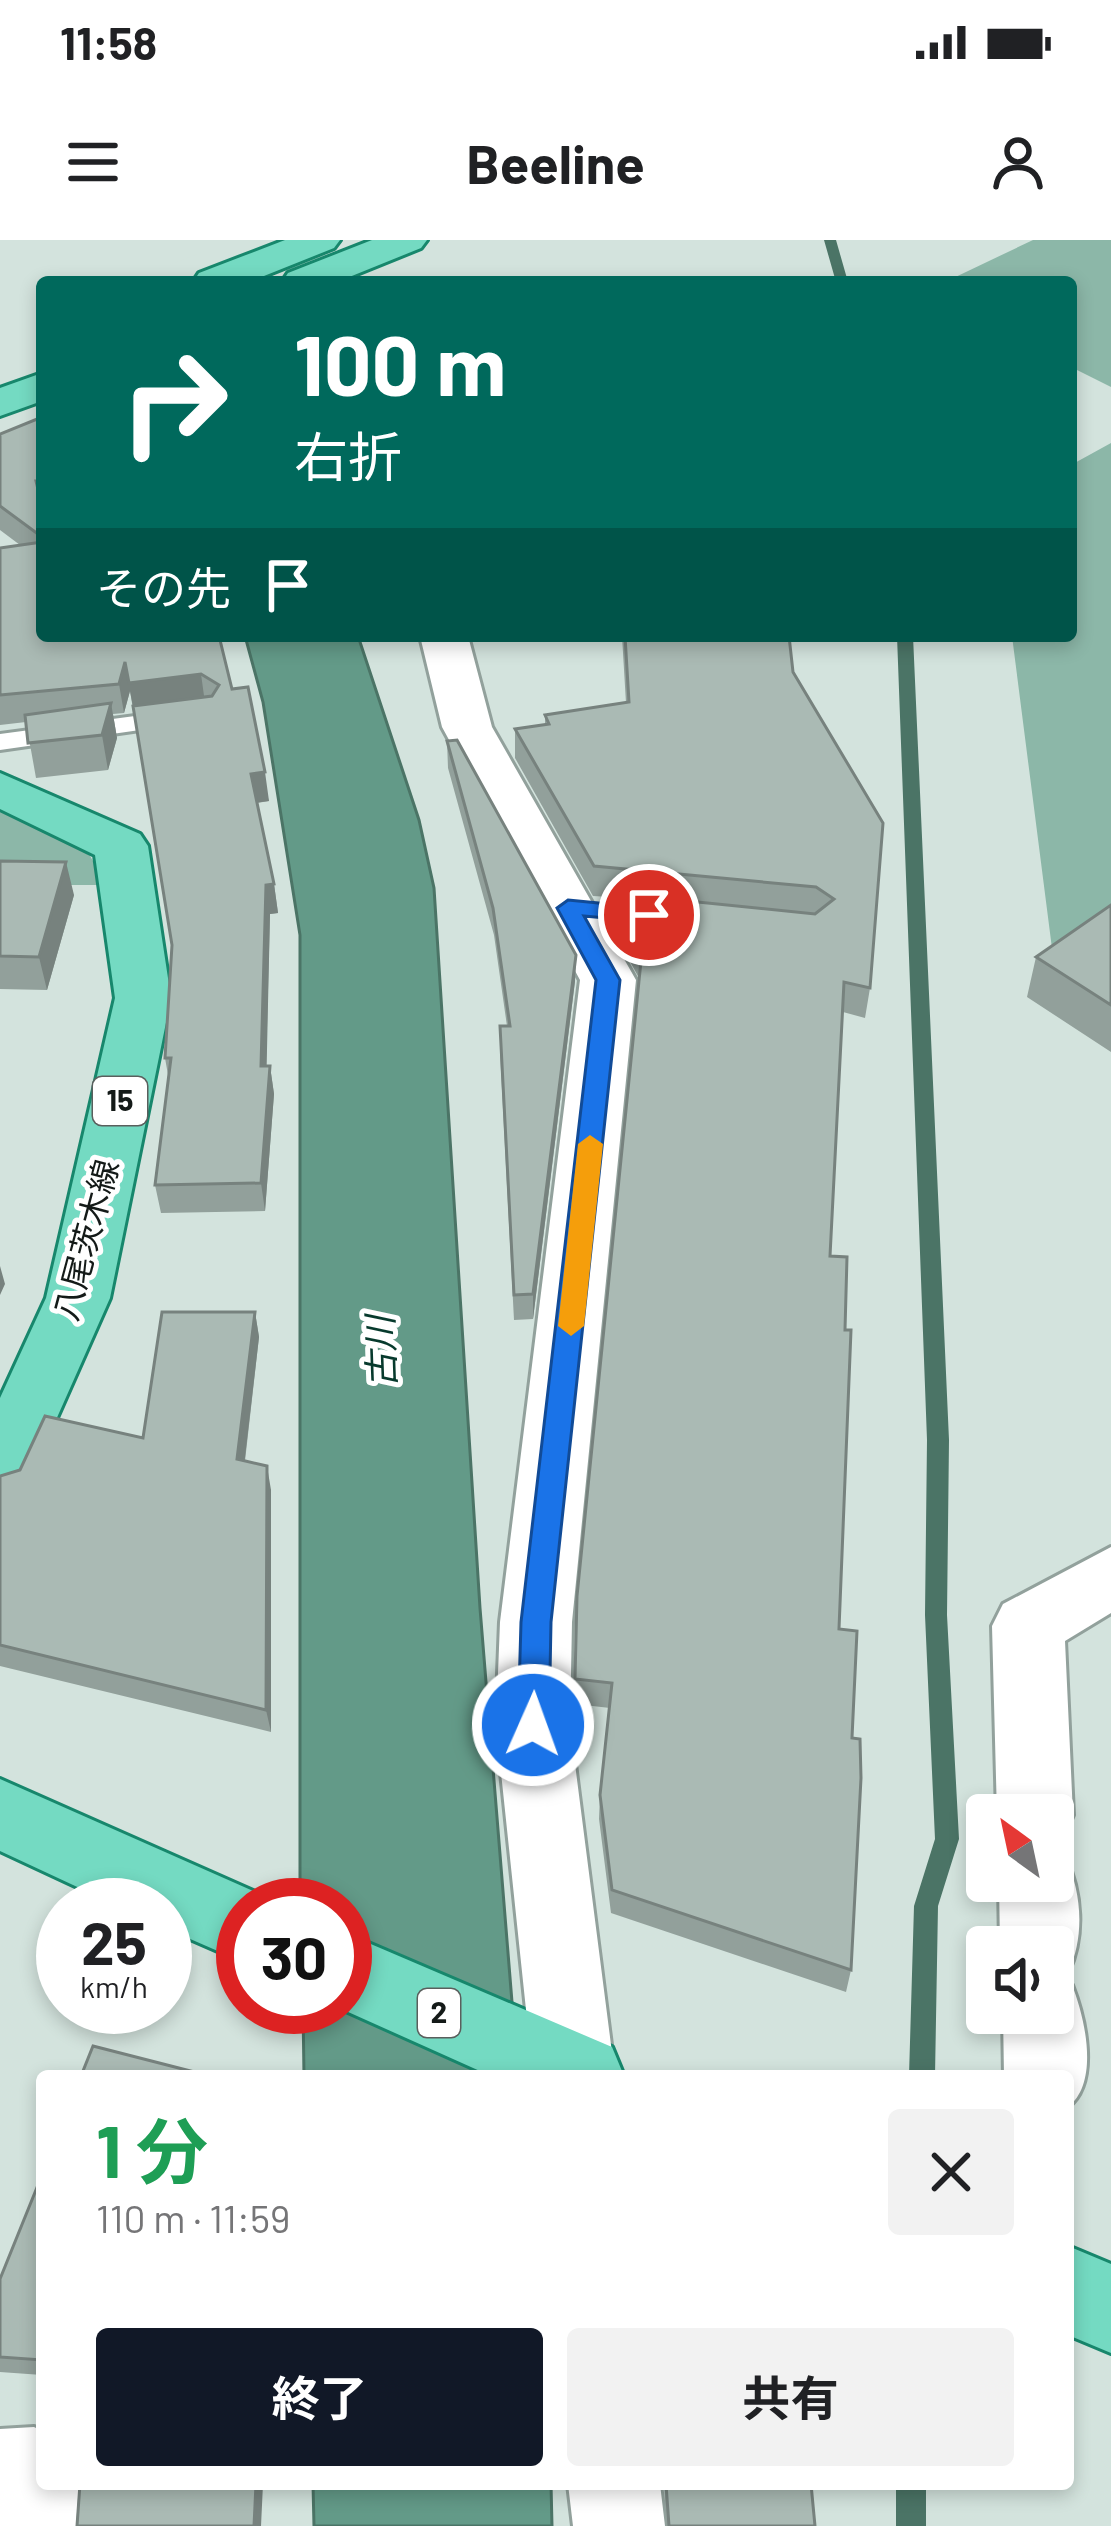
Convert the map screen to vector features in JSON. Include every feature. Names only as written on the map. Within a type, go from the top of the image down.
[{"type":"main road","points":[[227,276],[320,240]]},
{"type":"main road","points":[[317,276],[407,240]]},
{"type":"main road","points":[[0,366],[36,351]]},
{"type":"main road","points":[[0,403],[36,388]]},
{"type":"main road","name":"八尾茨木線","points":[[0,789],[121,846],[143,998],[77,1298],[0,1472]]},
{"type":"main road","points":[[0,1814],[216,1913]]},
{"type":"main road","name":"2","points":[[372,1983],[566,2070]]},
{"type":"street","points":[[446,642],[467,727],[590,910],[608,980],[536,1622],[533,1725],[566,2070]]},
{"type":"street","points":[[1034,1794],[1028,1626],[1111,1577]]},
{"type":"street","points":[[1044,2034],[1046,2070]]},
{"type":"street","points":[[0,2475],[34,2473],[30,2526]]},
{"type":"street","points":[[615,2490],[619,2526]]},
{"type":"lane","points":[[0,742],[206,715]]},
{"type":"shaded area","points":[[1033,240],[1111,240],[1111,387],[1077,370],[1077,276],[958,276]]},
{"type":"shaded area","points":[[1111,443],[1111,925],[1054,964],[1013,642],[1077,642],[1077,462]]},
{"type":"shaded area","points":[[0,804],[86,849],[107,885],[0,885]]},
{"type":"water","name":"古川","points":[[247,642],[360,642],[419,820],[434,888],[480,1608],[518,2070],[304,2070],[303,2034],[372,2034],[372,1878],[300,1878],[300,935],[263,702]]},
{"type":"water","points":[[313,2490],[551,2490],[552,2526],[314,2526]]},
{"type":"pier","points":[[234,240],[249,240],[257,276],[152,276],[151,272]]},
{"type":"building","points":[[36,419],[36,533],[0,506],[0,434]]},
{"type":"building","points":[[36,543],[36,642],[220,642],[232,689],[248,687],[265,772],[251,774],[274,884],[266,885],[261,1066],[270,1066],[261,1183],[155,1185],[171,1058],[165,1058],[172,945],[133,706],[212,696],[219,685],[201,674],[129,683],[125,662],[119,684],[0,695],[0,548]]},
{"type":"building","points":[[625,642],[790,642],[793,672],[883,823],[870,988],[844,982],[830,1256],[847,1257],[845,1330],[851,1330],[839,1629],[857,1631],[852,1738],[860,1739],[861,1778],[851,1970],[612,1890],[600,1795],[612,1683],[575,1679],[577,1596],[642,951],[609,893],[815,914],[834,899],[816,887],[594,866],[515,729],[549,724],[545,715],[629,702]]},
{"type":"building","points":[[111,703],[102,735],[28,743],[25,715]]},
{"type":"building","points":[[457,740],[576,955],[533,1294],[514,1295],[500,1026],[510,1026],[493,908],[447,741]]},
{"type":"building","points":[[0,861],[66,862],[39,957],[0,956]]},
{"type":"building","points":[[1111,905],[1111,1005],[1036,957]]},
{"type":"building","points":[[162,1312],[255,1312],[237,1459],[267,1466],[266,1710],[0,1645],[0,1476],[20,1470],[45,1416],[143,1438]]},
{"type":"building","points":[[93,2046],[187,2070],[83,2070]]},
{"type":"building","points":[[36,2190],[36,2360],[0,2357],[0,2279]]},
{"type":"building","points":[[80,2490],[256,2490],[254,2526],[77,2526]]},
{"type":"building","points":[[666,2490],[812,2490],[815,2526],[669,2526]]},
{"type":"waterway","points":[[830,240],[840,276]]},
{"type":"waterway","points":[[905,642],[938,1440],[936,1615],[947,1839],[926,1906],[922,2070]]},
{"type":"waterway","points":[[911,2490],[911,2526]]},
{"type":"slow traffic","points":[[571,1326],[590,1144]]},
{"type":"route","points":[[533,1725],[536,1622],[608,980],[568,908],[649,915]]}]
